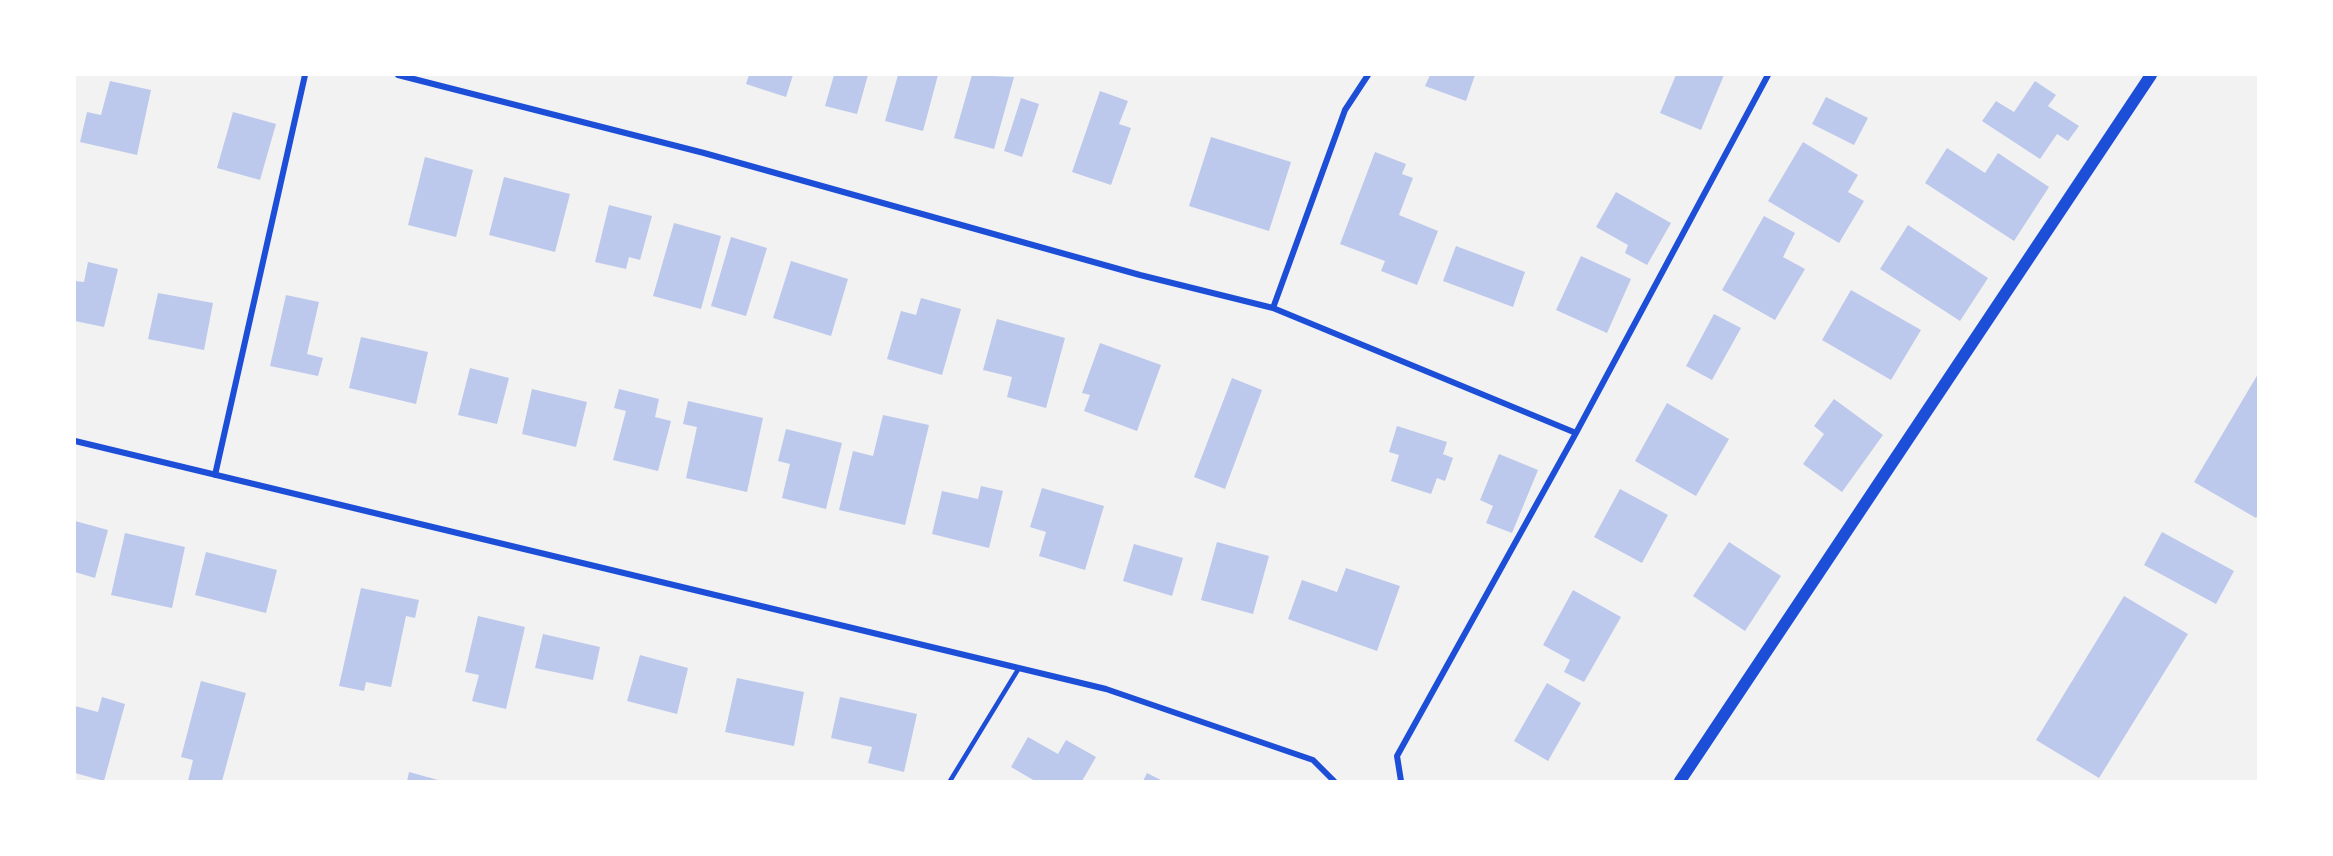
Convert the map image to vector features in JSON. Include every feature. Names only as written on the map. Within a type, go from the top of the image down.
[{"type":"main road","points":[[1680,781],[2151,75]]},
{"type":"street","points":[[214,475],[305,75]]},
{"type":"street","points":[[398,75],[704,153],[1140,275],[1273,308],[1576,433]]},
{"type":"street","points":[[1273,308],[1345,110],[1368,75]]},
{"type":"street","points":[[1401,781],[1397,756],[1576,433],[1768,75]]},
{"type":"street","points":[[75,441],[1106,689],[1313,760],[1334,781]]},
{"type":"lane","points":[[950,781],[1019,668]]},
{"type":"building","points":[[749,75],[793,75],[786,97],[746,84]]},
{"type":"building","points":[[834,75],[868,75],[857,114],[825,106]]},
{"type":"building","points":[[898,75],[938,75],[923,131],[885,121]]},
{"type":"building","points":[[972,75],[1014,77],[994,149],[954,138]]},
{"type":"building","points":[[1430,75],[1475,75],[1466,101],[1425,86]]},
{"type":"building","points":[[1676,75],[1724,75],[1701,130],[1660,113]]},
{"type":"building","points":[[110,81],[151,90],[137,155],[80,142],[87,112],[101,115]]},
{"type":"building","points":[[2035,81],[2056,95],[2048,106],[2079,126],[2068,141],[2057,134],[2040,159],[1982,121],[1996,101],[2014,112]]},
{"type":"building","points":[[1100,91],[1128,101],[1119,124],[1131,128],[1111,185],[1072,172]]},
{"type":"building","points":[[1826,97],[1868,118],[1854,145],[1812,124]]},
{"type":"building","points":[[1021,98],[1039,104],[1022,157],[1004,151]]},
{"type":"building","points":[[233,112],[276,124],[260,180],[217,168]]},
{"type":"building","points":[[1211,137],[1291,162],[1269,231],[1189,206]]},
{"type":"building","points":[[1803,142],[1858,175],[1848,192],[1864,201],[1839,243],[1768,201]]},
{"type":"building","points":[[1947,148],[1985,173],[1998,153],[2049,187],[2014,241],[1925,183]]},
{"type":"building","points":[[1375,152],[1406,164],[1402,174],[1413,178],[1399,215],[1438,231],[1417,285],[1381,271],[1385,261],[1340,244]]},
{"type":"building","points":[[425,157],[473,170],[456,237],[408,225]]},
{"type":"building","points":[[504,177],[570,194],[555,252],[489,235]]},
{"type":"building","points":[[1616,192],[1671,223],[1647,265],[1625,253],[1628,245],[1596,227]]},
{"type":"building","points":[[609,205],[652,216],[640,260],[629,257],[626,269],[595,262]]},
{"type":"building","points":[[1764,216],[1795,233],[1783,257],[1805,269],[1775,320],[1722,290]]},
{"type":"building","points":[[674,223],[721,236],[701,309],[653,296]]},
{"type":"building","points":[[1908,225],[1988,278],[1960,321],[1880,269]]},
{"type":"building","points":[[731,237],[767,248],[746,316],[711,306]]},
{"type":"building","points":[[1456,246],[1525,272],[1513,307],[1443,281]]},
{"type":"building","points":[[1581,256],[1631,279],[1607,333],[1556,310]]},
{"type":"building","points":[[791,261],[848,279],[831,336],[773,318]]},
{"type":"building","points":[[88,262],[118,269],[104,327],[75,321],[75,281],[84,282]]},
{"type":"building","points":[[1851,290],[1921,330],[1891,380],[1822,340]]},
{"type":"building","points":[[158,293],[213,303],[204,350],[148,339]]},
{"type":"building","points":[[286,295],[319,302],[307,354],[323,358],[318,376],[270,366]]},
{"type":"building","points":[[921,298],[961,309],[942,375],[887,359],[901,311],[916,315]]},
{"type":"building","points":[[1714,314],[1741,328],[1712,380],[1686,366]]},
{"type":"building","points":[[997,319],[1065,338],[1046,408],[1007,397],[1012,377],[983,370]]},
{"type":"building","points":[[361,337],[428,352],[416,404],[349,388]]},
{"type":"building","points":[[1100,343],[1161,365],[1137,431],[1084,411],[1090,395],[1082,393]]},
{"type":"building","points":[[470,368],[509,378],[497,424],[458,415]]},
{"type":"building","points":[[2258,374],[2258,515],[2256,518],[2194,482]]},
{"type":"building","points":[[1232,378],[1262,390],[1225,489],[1194,477]]},
{"type":"building","points":[[532,389],[587,402],[576,447],[522,434]]},
{"type":"building","points":[[619,389],[659,399],[655,417],[671,421],[658,471],[613,460],[626,411],[614,408]]},
{"type":"building","points":[[1834,399],[1883,435],[1842,492],[1803,464],[1824,434],[1814,426]]},
{"type":"building","points":[[688,401],[763,418],[747,492],[686,478],[697,427],[683,424]]},
{"type":"building","points":[[1667,403],[1729,439],[1696,496],[1635,461]]},
{"type":"building","points":[[883,415],[929,425],[905,525],[839,510],[853,451],[873,456]]},
{"type":"building","points":[[1397,426],[1447,442],[1443,454],[1453,458],[1445,481],[1437,478],[1431,494],[1391,481],[1399,455],[1389,452]]},
{"type":"building","points":[[786,429],[842,443],[826,509],[782,498],[790,464],[778,461]]},
{"type":"building","points":[[1499,454],[1538,470],[1512,533],[1486,523],[1493,506],[1480,500]]},
{"type":"building","points":[[981,486],[1003,491],[989,548],[932,534],[942,491],[978,499]]},
{"type":"building","points":[[1042,488],[1104,506],[1085,570],[1039,556],[1046,532],[1030,527]]},
{"type":"building","points":[[1620,489],[1668,515],[1642,563],[1594,537]]},
{"type":"building","points":[[75,521],[108,530],[95,578],[75,572]]},
{"type":"building","points":[[2162,532],[2234,571],[2216,604],[2144,565]]},
{"type":"building","points":[[125,533],[185,547],[172,608],[111,595]]},
{"type":"building","points":[[1217,542],[1269,556],[1253,614],[1201,600]]},
{"type":"building","points":[[1729,542],[1781,576],[1745,631],[1693,596]]},
{"type":"building","points":[[1134,544],[1183,558],[1172,596],[1123,581]]},
{"type":"building","points":[[206,552],[277,570],[266,613],[195,595]]},
{"type":"building","points":[[1346,568],[1400,586],[1377,651],[1288,619],[1302,580],[1337,592]]},
{"type":"building","points":[[361,588],[419,600],[415,618],[406,616],[391,687],[366,682],[364,691],[339,686]]},
{"type":"building","points":[[1573,590],[1621,617],[1584,682],[1564,672],[1570,660],[1543,645]]},
{"type":"building","points":[[2124,596],[2188,634],[2099,778],[2036,740]]},
{"type":"building","points":[[478,616],[525,627],[506,709],[472,701],[479,675],[465,672]]},
{"type":"building","points":[[543,634],[600,647],[593,680],[535,668]]},
{"type":"building","points":[[640,655],[688,668],[677,714],[627,701]]},
{"type":"building","points":[[737,678],[804,692],[794,746],[725,732]]},
{"type":"building","points":[[201,681],[246,693],[222,781],[188,781],[193,760],[181,757]]},
{"type":"building","points":[[1547,683],[1581,703],[1548,761],[1514,741]]},
{"type":"building","points":[[102,697],[125,704],[104,781],[75,773],[75,706],[98,712]]},
{"type":"building","points":[[840,697],[917,714],[904,772],[868,763],[872,747],[831,738]]},
{"type":"building","points":[[1028,737],[1058,754],[1066,740],[1096,757],[1082,781],[1035,781],[1011,767]]},
{"type":"building","points":[[409,772],[438,780],[438,781],[407,781]]},
{"type":"building","points":[[1147,773],[1163,781],[1143,781]]}]
